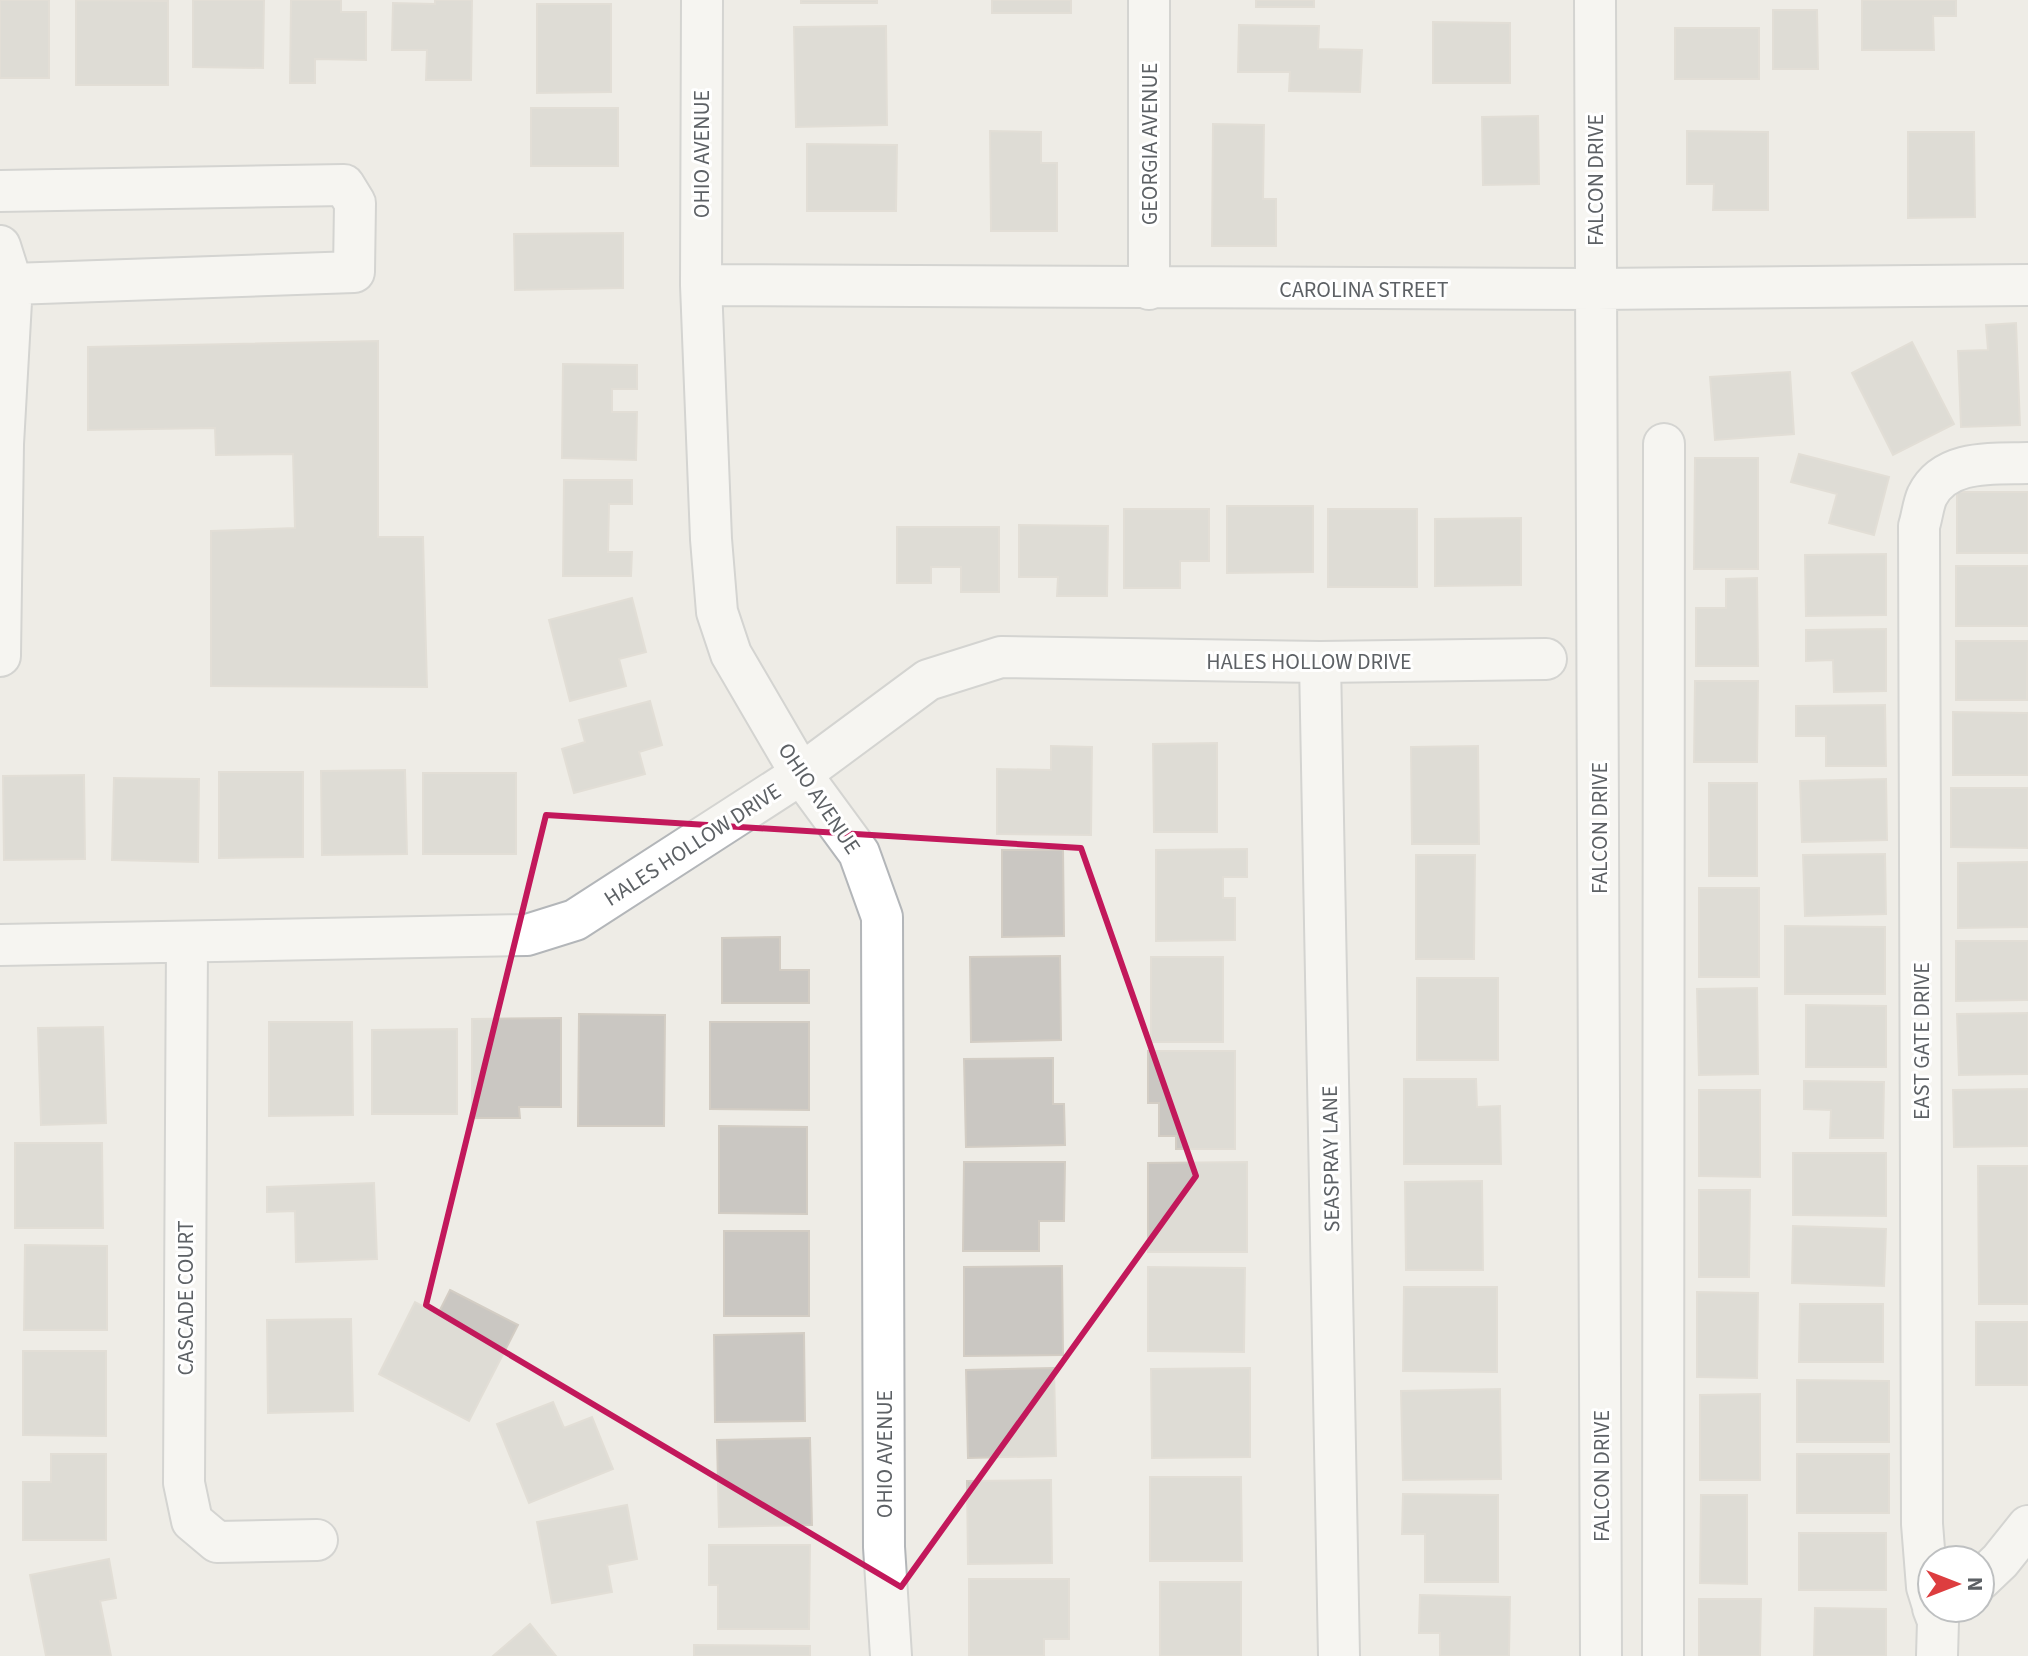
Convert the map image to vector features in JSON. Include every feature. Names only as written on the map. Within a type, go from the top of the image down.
[{"type":"street","name":"OHIO AVENUE","points":[[702,0],[701,285],[711,539],[717,612],[731,654],[801,774],[859,853],[882,917],[884,1547],[891,1656]]},
{"type":"street","name":"GEORGIA AVENUE","points":[[1149,0],[1149,289]]},
{"type":"street","name":"FALCON DRIVE","points":[[1595,0],[1601,1656]]},
{"type":"street","points":[[0,191],[344,185],[355,203],[354,272],[12,284]]},
{"type":"street","points":[[0,246],[12,284],[2,444],[0,656]]},
{"type":"street","name":"CAROLINA STREET","points":[[701,285],[1149,289],[2028,285]]},
{"type":"street","points":[[1663,1656],[1664,444]]},
{"type":"street","name":"EAST GATE DRIVE","points":[[1924,1544],[1919,526],[1926,497],[1937,481],[1954,471],[1979,464],[2028,463]]},
{"type":"street","name":"HALES HOLLOW DRIVE","points":[[0,945],[527,935],[575,920],[801,774],[928,680],[1001,657],[1320,662],[1546,659]]},
{"type":"street","name":"SEASPRAY LANE","points":[[1320,662],[1339,1656]]},
{"type":"street","name":"CASCADE COURT","points":[[187,942],[184,1483],[192,1521],[217,1542],[317,1540]]},
{"type":"street","points":[[1996,1562],[2028,1526]]},
{"type":"highlighted area","points":[[546,815],[1081,848],[1196,1176],[901,1587],[426,1305]]},
{"type":"building","points":[[0,0],[49,0],[49,78],[0,78]]},
{"type":"building","points":[[76,0],[168,1],[168,85],[76,85]]},
{"type":"building","points":[[193,0],[264,0],[263,68],[193,67]]},
{"type":"building","points":[[291,0],[341,0],[341,12],[366,12],[366,60],[315,59],[315,83],[290,83]]},
{"type":"building","points":[[435,0],[472,0],[471,80],[426,80],[427,50],[392,50],[393,3],[435,4]]},
{"type":"building","points":[[801,0],[877,0],[877,3],[801,3]]},
{"type":"building","points":[[992,0],[1071,0],[1071,13],[992,13]]},
{"type":"building","points":[[1256,0],[1314,0],[1314,7],[1256,7]]},
{"type":"building","points":[[1862,0],[1956,0],[1956,16],[1933,16],[1934,50],[1862,50]]},
{"type":"building","points":[[537,4],[611,4],[611,92],[537,93]]},
{"type":"building","points":[[1773,10],[1817,10],[1818,69],[1773,69]]},
{"type":"building","points":[[1433,22],[1510,23],[1510,83],[1433,83]]},
{"type":"building","points":[[1239,25],[1319,26],[1318,49],[1362,50],[1360,92],[1289,91],[1290,72],[1238,72]]},
{"type":"building","points":[[886,26],[887,125],[796,127],[794,27]]},
{"type":"building","points":[[1675,28],[1759,28],[1759,79],[1675,79]]},
{"type":"building","points":[[531,108],[618,108],[618,166],[531,166]]},
{"type":"building","points":[[1538,116],[1539,184],[1483,185],[1482,117]]},
{"type":"building","points":[[1213,124],[1264,125],[1263,199],[1276,199],[1276,246],[1212,246]]},
{"type":"building","points":[[990,131],[1041,132],[1041,163],[1057,163],[1057,231],[991,231]]},
{"type":"building","points":[[1687,131],[1768,132],[1768,210],[1713,210],[1714,184],[1687,184]]},
{"type":"building","points":[[1908,132],[1974,132],[1975,217],[1908,218]]},
{"type":"building","points":[[807,144],[897,145],[896,211],[807,211]]},
{"type":"building","points":[[623,233],[623,288],[515,290],[514,234]]},
{"type":"building","points":[[2016,323],[2020,425],[1961,427],[1958,351],[1988,350],[1986,325]]},
{"type":"building","points":[[378,341],[378,537],[423,537],[427,687],[211,686],[211,531],[295,528],[293,454],[216,455],[215,428],[88,430],[88,347]]},
{"type":"building","points":[[1912,342],[1954,424],[1893,455],[1852,373]]},
{"type":"building","points":[[563,364],[637,365],[637,389],[612,389],[612,412],[637,412],[636,460],[562,458]]},
{"type":"building","points":[[1790,372],[1794,434],[1715,440],[1710,377]]},
{"type":"building","points":[[1799,454],[1889,477],[1874,535],[1829,523],[1837,494],[1791,482]]},
{"type":"building","points":[[1695,458],[1758,458],[1758,569],[1694,569]]},
{"type":"building","points":[[564,480],[632,480],[632,504],[609,504],[608,552],[632,552],[631,576],[563,576]]},
{"type":"building","points":[[1957,492],[2028,492],[2028,553],[1957,553]]},
{"type":"building","points":[[1227,506],[1313,506],[1313,572],[1227,573]]},
{"type":"building","points":[[1124,509],[1209,509],[1209,561],[1180,561],[1180,588],[1124,588]]},
{"type":"building","points":[[1328,509],[1417,509],[1417,587],[1328,587]]},
{"type":"building","points":[[1521,518],[1521,585],[1435,586],[1435,519]]},
{"type":"building","points":[[1019,525],[1108,526],[1107,596],[1057,596],[1058,577],[1019,577]]},
{"type":"building","points":[[897,527],[999,527],[999,592],[961,592],[961,567],[931,567],[931,583],[897,583]]},
{"type":"building","points":[[1886,554],[1886,615],[1806,616],[1805,555]]},
{"type":"building","points":[[1956,566],[2028,566],[2028,626],[1956,626]]},
{"type":"building","points":[[1757,578],[1758,666],[1696,666],[1696,608],[1726,608],[1726,579]]},
{"type":"building","points":[[632,598],[646,652],[619,659],[626,686],[570,701],[549,620]]},
{"type":"building","points":[[1886,629],[1886,691],[1834,692],[1833,660],[1806,661],[1806,630]]},
{"type":"building","points":[[1956,641],[2028,641],[2027,700],[1956,700]]},
{"type":"building","points":[[1695,681],[1758,681],[1757,762],[1694,762]]},
{"type":"building","points":[[650,701],[662,745],[639,752],[645,774],[574,793],[562,749],[585,742],[579,720]]},
{"type":"building","points":[[1885,705],[1886,766],[1826,766],[1826,736],[1796,736],[1796,706]]},
{"type":"building","points":[[1953,712],[2028,713],[2028,775],[1953,775]]},
{"type":"building","points":[[1217,743],[1217,832],[1154,832],[1153,744]]},
{"type":"building","points":[[1051,746],[1092,747],[1091,835],[997,834],[997,769],[1051,770]]},
{"type":"building","points":[[1478,746],[1479,844],[1412,844],[1411,747]]},
{"type":"building","points":[[405,770],[407,854],[322,855],[321,771]]},
{"type":"building","points":[[219,772],[303,772],[303,857],[219,858]]},
{"type":"building","points":[[423,773],[516,773],[516,854],[423,854]]},
{"type":"building","points":[[84,775],[85,859],[4,860],[3,776]]},
{"type":"building","points":[[114,778],[199,779],[198,862],[112,860]]},
{"type":"building","points":[[1886,779],[1887,840],[1802,842],[1800,781]]},
{"type":"building","points":[[1709,783],[1757,783],[1757,876],[1709,876]]},
{"type":"building","points":[[1951,788],[2028,788],[2028,848],[1951,847]]},
{"type":"building","points":[[1247,849],[1247,877],[1223,877],[1223,898],[1235,898],[1235,940],[1156,941],[1156,850]]},
{"type":"building","points":[[1002,850],[1063,850],[1064,936],[1002,937]]},
{"type":"building","points":[[1885,854],[1886,914],[1805,916],[1803,855]]},
{"type":"building","points":[[1416,855],[1475,855],[1474,959],[1416,959]]},
{"type":"building","points":[[2028,862],[2028,927],[1958,928],[1958,863]]},
{"type":"building","points":[[1699,888],[1759,888],[1759,977],[1699,977]]},
{"type":"building","points":[[1785,926],[1885,927],[1885,994],[1785,994]]},
{"type":"building","points":[[780,937],[780,970],[809,970],[809,1003],[722,1003],[722,938]]},
{"type":"building","points":[[1956,941],[2028,941],[2028,1000],[1956,1001]]},
{"type":"building","points":[[1060,956],[1061,1040],[971,1042],[970,957]]},
{"type":"building","points":[[1151,957],[1223,957],[1223,1042],[1151,1042]]},
{"type":"building","points":[[1417,978],[1498,978],[1498,1060],[1417,1060]]},
{"type":"building","points":[[1757,988],[1758,1074],[1699,1075],[1697,989]]},
{"type":"building","points":[[1806,1005],[1886,1006],[1886,1067],[1806,1067]]},
{"type":"building","points":[[2028,1013],[2028,1074],[1959,1075],[1957,1014]]},
{"type":"building","points":[[579,1014],[665,1015],[664,1126],[578,1126]]},
{"type":"building","points":[[561,1018],[561,1107],[519,1107],[520,1118],[472,1118],[472,1019]]},
{"type":"building","points":[[269,1022],[352,1022],[353,1115],[269,1116]]},
{"type":"building","points":[[710,1022],[809,1022],[809,1110],[710,1109]]},
{"type":"building","points":[[103,1027],[106,1123],[41,1125],[38,1028]]},
{"type":"building","points":[[457,1029],[457,1114],[372,1114],[372,1030]]},
{"type":"building","points":[[1148,1051],[1235,1051],[1235,1149],[1176,1149],[1176,1136],[1159,1136],[1159,1103],[1148,1103]]},
{"type":"building","points":[[1053,1058],[1053,1104],[1064,1104],[1065,1145],[966,1147],[964,1059]]},
{"type":"building","points":[[1404,1079],[1476,1079],[1477,1107],[1500,1106],[1501,1164],[1404,1164]]},
{"type":"building","points":[[1804,1081],[1884,1082],[1883,1138],[1830,1138],[1831,1110],[1804,1109]]},
{"type":"building","points":[[2028,1089],[2028,1146],[1954,1147],[1953,1090]]},
{"type":"building","points":[[1699,1090],[1760,1090],[1760,1177],[1699,1176]]},
{"type":"building","points":[[719,1126],[807,1127],[807,1214],[719,1213]]},
{"type":"building","points":[[15,1143],[102,1143],[103,1228],[15,1228]]},
{"type":"building","points":[[1793,1153],[1886,1153],[1886,1216],[1793,1215]]},
{"type":"building","points":[[964,1162],[1065,1162],[1064,1221],[1039,1221],[1039,1251],[963,1251]]},
{"type":"building","points":[[1247,1162],[1247,1252],[1148,1252],[1148,1163]]},
{"type":"building","points":[[1978,1166],[2028,1166],[2028,1304],[1979,1304]]},
{"type":"building","points":[[1482,1181],[1483,1270],[1406,1270],[1405,1182]]},
{"type":"building","points":[[374,1183],[377,1259],[296,1262],[295,1211],[267,1212],[267,1187]]},
{"type":"building","points":[[1699,1190],[1750,1190],[1749,1277],[1699,1277]]},
{"type":"building","points":[[1793,1226],[1886,1229],[1884,1286],[1792,1283]]},
{"type":"building","points":[[724,1231],[809,1231],[809,1316],[724,1316]]},
{"type":"building","points":[[25,1245],[107,1246],[107,1330],[24,1330]]},
{"type":"building","points":[[1062,1266],[1063,1355],[964,1356],[964,1267]]},
{"type":"building","points":[[1148,1267],[1245,1268],[1244,1352],[1148,1351]]},
{"type":"building","points":[[1404,1287],[1497,1287],[1497,1372],[1403,1371]]},
{"type":"building","points":[[450,1290],[518,1325],[469,1421],[379,1374],[415,1302],[438,1314]]},
{"type":"building","points":[[1697,1292],[1758,1293],[1757,1378],[1697,1377]]},
{"type":"building","points":[[1800,1304],[1883,1304],[1883,1362],[1799,1362]]},
{"type":"building","points":[[351,1319],[353,1411],[268,1413],[267,1320]]},
{"type":"building","points":[[1976,1322],[2028,1322],[2028,1385],[1976,1385]]},
{"type":"building","points":[[804,1333],[805,1421],[715,1422],[714,1335]]},
{"type":"building","points":[[23,1351],[106,1351],[106,1436],[23,1435]]},
{"type":"building","points":[[1054,1368],[1056,1456],[968,1458],[966,1370]]},
{"type":"building","points":[[1250,1368],[1250,1457],[1152,1458],[1151,1369]]},
{"type":"building","points":[[1797,1380],[1889,1381],[1889,1442],[1797,1442]]},
{"type":"building","points":[[1500,1389],[1501,1479],[1403,1480],[1401,1391]]},
{"type":"building","points":[[1760,1394],[1760,1480],[1700,1480],[1700,1395]]},
{"type":"building","points":[[553,1402],[564,1428],[592,1417],[613,1469],[529,1503],[497,1424]]},
{"type":"building","points":[[810,1438],[812,1525],[719,1527],[717,1440]]},
{"type":"building","points":[[51,1454],[106,1454],[106,1540],[23,1540],[23,1482],[51,1482]]},
{"type":"building","points":[[1797,1454],[1889,1454],[1889,1513],[1797,1513]]},
{"type":"building","points":[[1150,1477],[1241,1477],[1242,1561],[1150,1561]]},
{"type":"building","points":[[1051,1480],[1052,1563],[968,1564],[967,1481]]},
{"type":"building","points":[[1403,1494],[1498,1495],[1498,1582],[1425,1582],[1425,1534],[1402,1534]]},
{"type":"building","points":[[1701,1495],[1747,1495],[1747,1584],[1700,1583]]},
{"type":"building","points":[[627,1505],[637,1559],[607,1565],[612,1592],[552,1603],[537,1522]]},
{"type":"building","points":[[1799,1533],[1886,1533],[1886,1590],[1799,1590]]},
{"type":"building","points":[[709,1545],[810,1545],[809,1629],[718,1629],[718,1585],[709,1585]]},
{"type":"building","points":[[109,1559],[116,1598],[100,1601],[111,1656],[46,1656],[30,1575]]},
{"type":"building","points":[[969,1579],[1069,1579],[1069,1639],[1044,1639],[1044,1656],[969,1656]]},
{"type":"building","points":[[1160,1582],[1241,1582],[1241,1656],[1160,1656]]},
{"type":"building","points":[[1420,1595],[1510,1597],[1509,1656],[1440,1656],[1440,1633],[1419,1633]]},
{"type":"building","points":[[1699,1599],[1761,1599],[1760,1656],[1699,1656]]},
{"type":"building","points":[[1815,1608],[1886,1609],[1886,1656],[1814,1656]]},
{"type":"building","points":[[530,1624],[556,1656],[493,1656]]},
{"type":"building","points":[[694,1645],[810,1646],[810,1656],[694,1656]]}]
